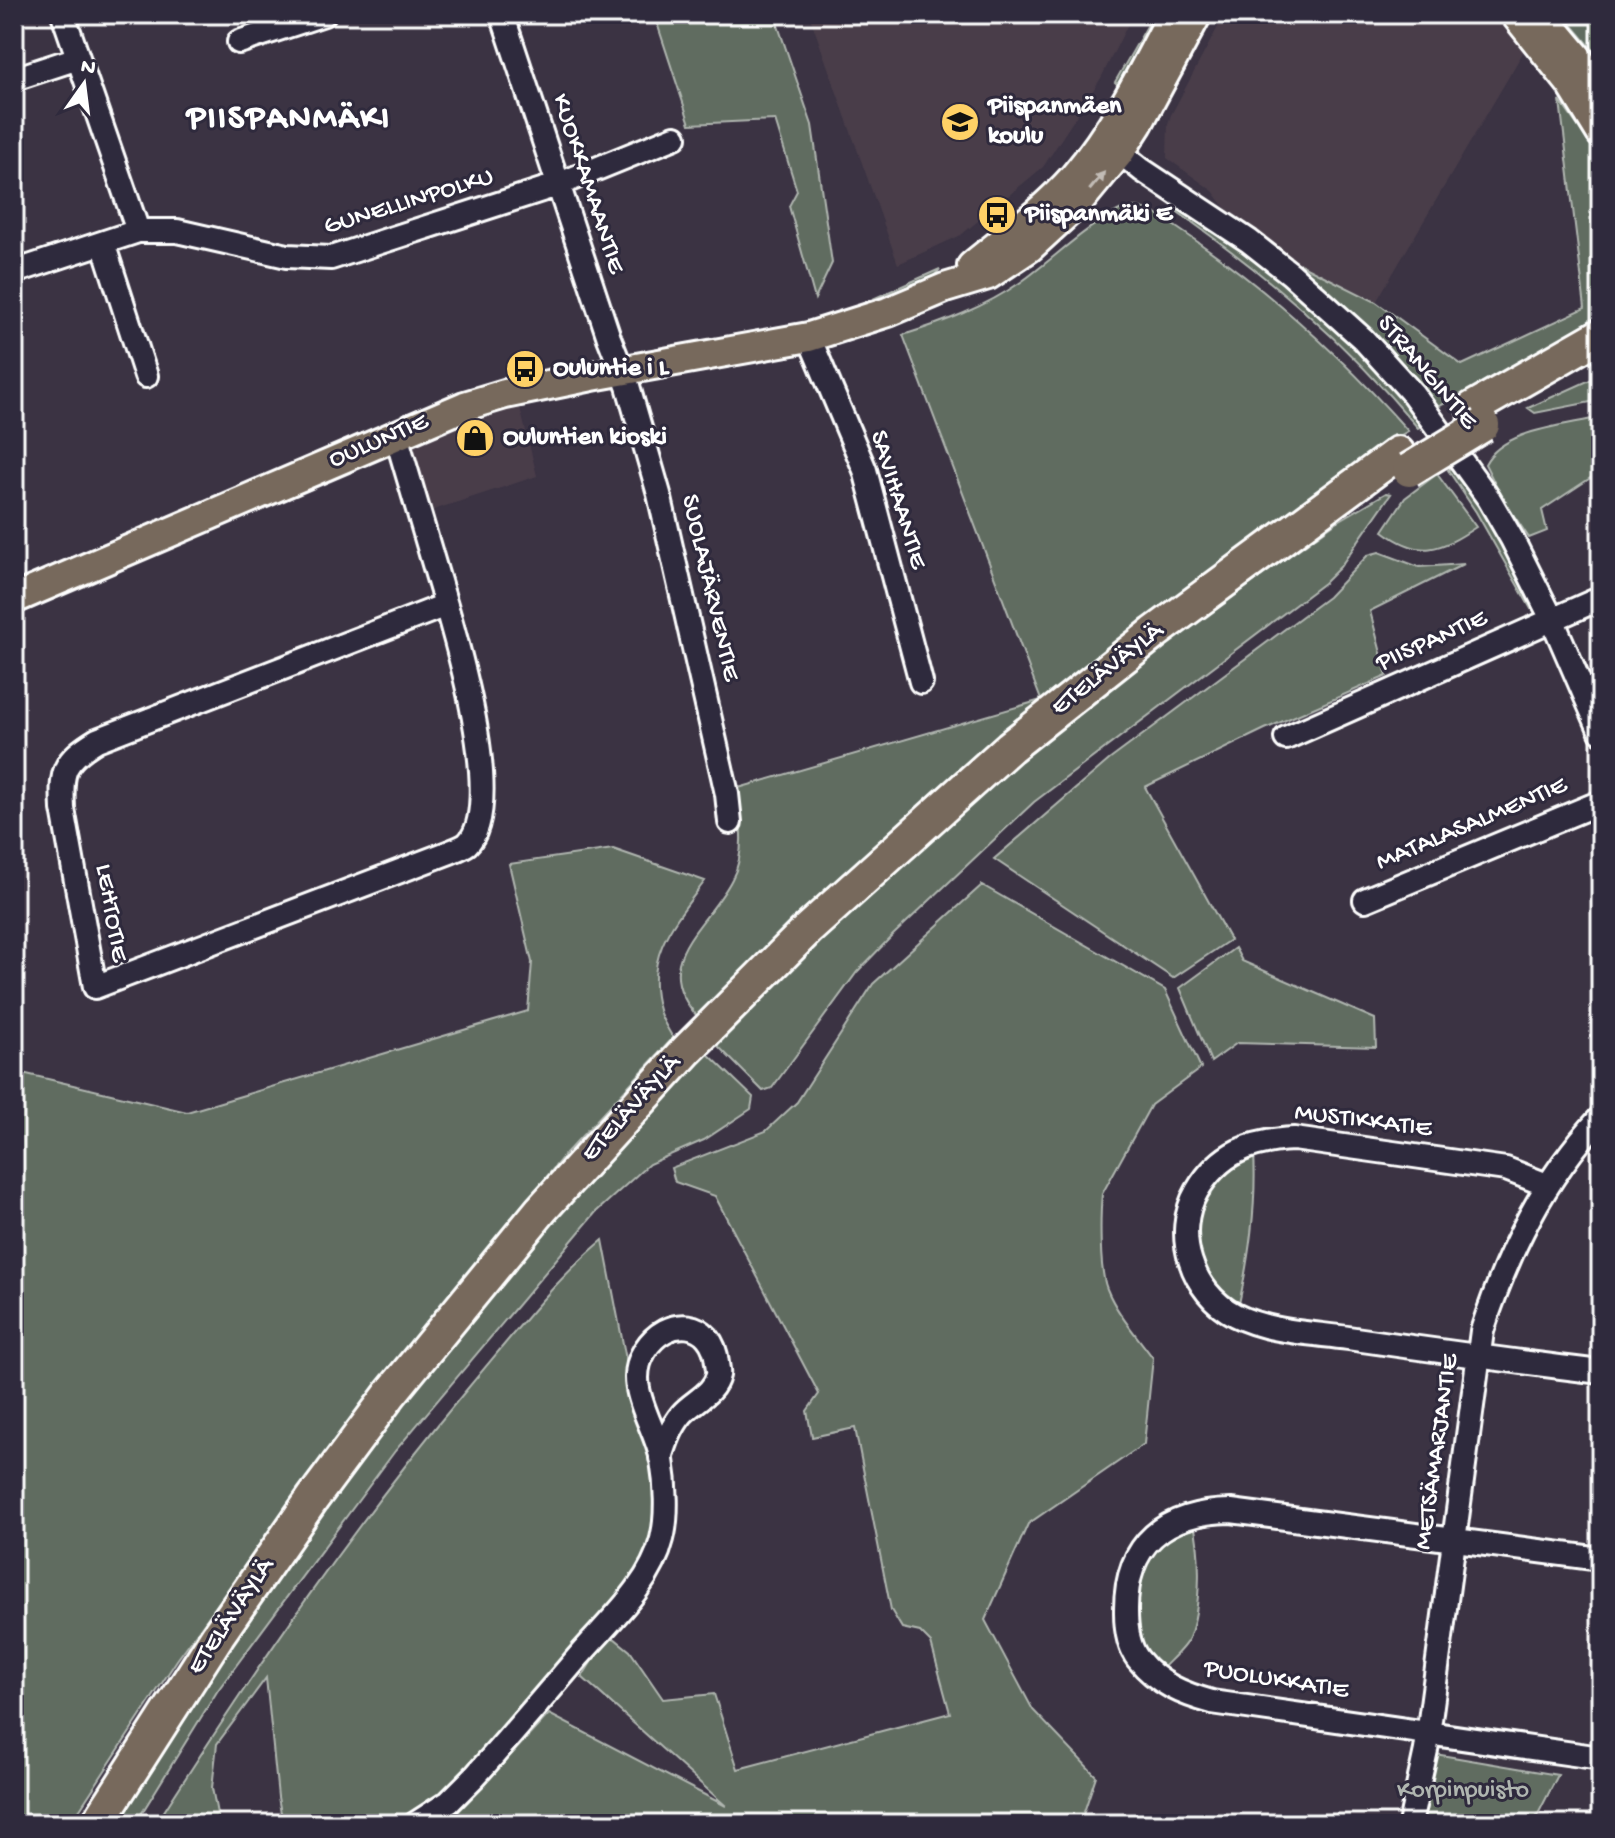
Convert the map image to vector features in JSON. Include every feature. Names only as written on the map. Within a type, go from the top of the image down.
[{"type":"highway","name":"ETELÄVÄYLÄ","points":[[97,1824],[218,1635],[391,1393],[513,1243],[616,1125],[725,1011],[807,930],[1010,747],[1154,633],[1306,523],[1478,417],[1601,335]]},
{"type":"highway","name":"ETELÄVÄYLÄ","points":[[1478,417],[1601,360]]},
{"type":"main road","name":"OULUNTIE","points":[[1111,146],[1173,14]]},
{"type":"main road","name":"OULUNTIE","points":[[14,599],[465,406],[505,394],[622,370],[809,337],[888,312],[945,288],[1138,124],[1197,14]]},
{"type":"main road","points":[[1515,14],[1571,84],[1601,133]]},
{"type":"main road","points":[[1541,14],[1601,92]]},
{"type":"street","points":[[63,14],[138,231]]},
{"type":"street","points":[[239,42],[324,14]]},
{"type":"street","name":"KUOKKAMAANTIE","points":[[502,14],[557,185],[622,370]]},
{"type":"street","points":[[14,79],[78,58]]},
{"type":"street","name":"GUNELLINPOLKU","points":[[14,272],[138,231],[177,231],[287,256],[331,258],[348,255],[557,185],[675,137]]},
{"type":"street","name":"STRANGINTIE","points":[[1111,146],[1249,241],[1320,298],[1413,394],[1489,499],[1552,619],[1601,732]]},
{"type":"street","points":[[103,243],[146,376]]},
{"type":"street","name":"SAVIHAANTIE","points":[[809,337],[865,470],[921,682]]},
{"type":"street","name":"SUOLAJÄRVENTIE","points":[[622,370],[659,494],[727,794],[730,822]]},
{"type":"street","name":"LEHTOTIE","points":[[396,435],[446,605],[469,693],[479,749],[481,805],[476,828],[467,844],[95,987],[63,809],[62,781],[66,766],[76,753],[97,740],[446,605]]},
{"type":"street","name":"PIISPANTIE","points":[[1286,738],[1601,598]]},
{"type":"street","name":"MATALASALMENTIE","points":[[1365,900],[1601,802]]},
{"type":"street","name":"METSÄMARJANTIE","points":[[1410,1824],[1428,1733],[1482,1331],[1505,1264],[1547,1185],[1601,1117]]},
{"type":"street","name":"MUSTIKKATIE","points":[[1547,1185],[1506,1169],[1294,1139],[1253,1144],[1228,1156],[1206,1177],[1195,1194],[1186,1228],[1190,1260],[1202,1287],[1217,1304],[1253,1323],[1601,1372]]},
{"type":"street","points":[[415,1824],[449,1802],[475,1776],[644,1579],[663,1537],[664,1487],[661,1458],[639,1396],[636,1371],[645,1349],[662,1332],[689,1325],[703,1331],[716,1349],[719,1374],[710,1390],[683,1413],[668,1435],[661,1458]]},
{"type":"street","name":"PUOLUKKATIE","points":[[1601,1559],[1231,1511],[1210,1511],[1178,1518],[1156,1534],[1138,1555],[1127,1586],[1126,1617],[1130,1644],[1137,1658],[1156,1678],[1174,1690],[1212,1702],[1601,1758]]},
{"type":"shaded area","name":"Piispanmäen koulu","points":[[809,14],[1133,14],[1101,78],[1043,167],[961,235],[898,264]]},
{"type":"shaded area","points":[[1225,14],[1501,14],[1528,44],[1376,302],[1294,261],[1232,217],[1213,191],[1167,158],[1171,115]]},
{"type":"shaded area","points":[[519,404],[537,476],[427,512],[407,440],[475,414]]},
{"type":"green space","points":[[663,14],[774,14],[812,125],[832,263],[815,299],[789,206],[797,191],[775,120],[690,124],[658,26]]},
{"type":"green space","points":[[1154,14],[1164,14],[1122,89],[1115,82]]},
{"type":"green space","points":[[1563,14],[1601,14],[1601,59]]},
{"type":"green space","points":[[1560,101],[1601,159],[1601,321],[1436,408],[1381,343],[1294,261],[1376,302],[1462,365],[1585,308]]},
{"type":"green space","points":[[1176,203],[1252,256],[1323,315],[1376,365],[1425,423],[1418,428],[1333,337],[1271,283],[1172,208]]},
{"type":"green space","points":[[1126,207],[1153,212],[1256,286],[1320,340],[1408,431],[1245,545],[997,735],[795,923],[699,1018],[684,998],[678,979],[679,962],[686,945],[737,868],[741,835],[735,789],[1041,700],[903,335],[993,299],[1021,282],[1111,214]]},
{"type":"green space","points":[[940,269],[925,286],[844,312]]},
{"type":"green space","points":[[1601,375],[1601,400],[1535,413],[1528,408]]},
{"type":"green space","points":[[1601,417],[1601,471],[1542,510],[1547,531],[1529,538],[1501,496],[1485,464],[1494,452],[1520,436]]},
{"type":"green space","points":[[1455,465],[1486,510],[1535,607],[1531,609],[1476,512],[1448,470]]},
{"type":"green space","points":[[1437,474],[1476,527],[1451,542],[1430,548],[1408,546],[1383,531],[1405,498]]},
{"type":"green space","points":[[1386,493],[1391,494],[1340,567],[1324,583],[1034,802],[892,936],[857,972],[772,1088],[763,1091],[712,1040],[800,954],[1074,711],[1335,523]]},
{"type":"green space","points":[[1379,552],[1419,567],[1464,564],[1370,611],[1387,676],[1265,729],[1145,787],[1230,940],[1173,978],[994,859],[1109,760],[1328,597],[1368,555]]},
{"type":"green space","points":[[613,849],[705,881],[673,925],[655,972],[660,1013],[673,1038],[566,1153],[372,1392],[177,1660],[70,1824],[14,1824],[14,1071],[187,1112],[528,1011],[532,962],[509,864]]},
{"type":"green space","points":[[982,885],[1165,990],[1201,1068],[1151,1105],[1102,1194],[1101,1256],[1104,1280],[1122,1316],[1153,1358],[1144,1444],[1028,1524],[985,1620],[1033,1710],[1096,1776],[1080,1824],[447,1824],[549,1714],[726,1806],[582,1677],[603,1643],[614,1638],[630,1651],[663,1699],[714,1694],[738,1769],[950,1713],[931,1643],[920,1632],[902,1628],[891,1610],[855,1428],[812,1437],[807,1411],[819,1394],[715,1196],[675,1182],[671,1168],[766,1131],[797,1102],[873,984]]},
{"type":"green space","points":[[1235,948],[1242,961],[1375,1019],[1376,1047],[1237,1043],[1211,1062],[1180,988]]},
{"type":"green space","points":[[704,1050],[753,1097],[751,1109],[704,1140],[649,1164],[596,1212],[395,1451],[218,1690],[135,1824],[112,1824],[269,1582],[464,1319]]},
{"type":"green space","points":[[1254,1152],[1251,1233],[1237,1313],[1206,1283],[1192,1232],[1208,1183]]},
{"type":"green space","points":[[603,1240],[629,1375],[655,1462],[657,1525],[652,1549],[631,1589],[451,1789],[414,1815],[395,1824],[283,1824],[266,1678],[217,1744],[212,1788],[219,1824],[156,1824],[266,1656],[344,1546],[532,1311]]},
{"type":"green space","points":[[1193,1519],[1199,1579],[1193,1625],[1187,1642],[1160,1671],[1135,1637],[1136,1579],[1155,1543]]},
{"type":"green space","name":"Korpinpuisto","points":[[1435,1754],[1558,1775],[1533,1824],[1417,1824]]},
{"type":"place","name":"Piispanmäen koulu","points":[[960,122]]},
{"type":"place","name":"Piispanmäki E","points":[[997,215]]},
{"type":"place","name":"Ouluntie i L","points":[[525,369]]},
{"type":"place","name":"Ouluntien kioski","points":[[475,438]]},
{"type":"district","name":"PIISPANMÄKI","points":[[289,120]]}]
